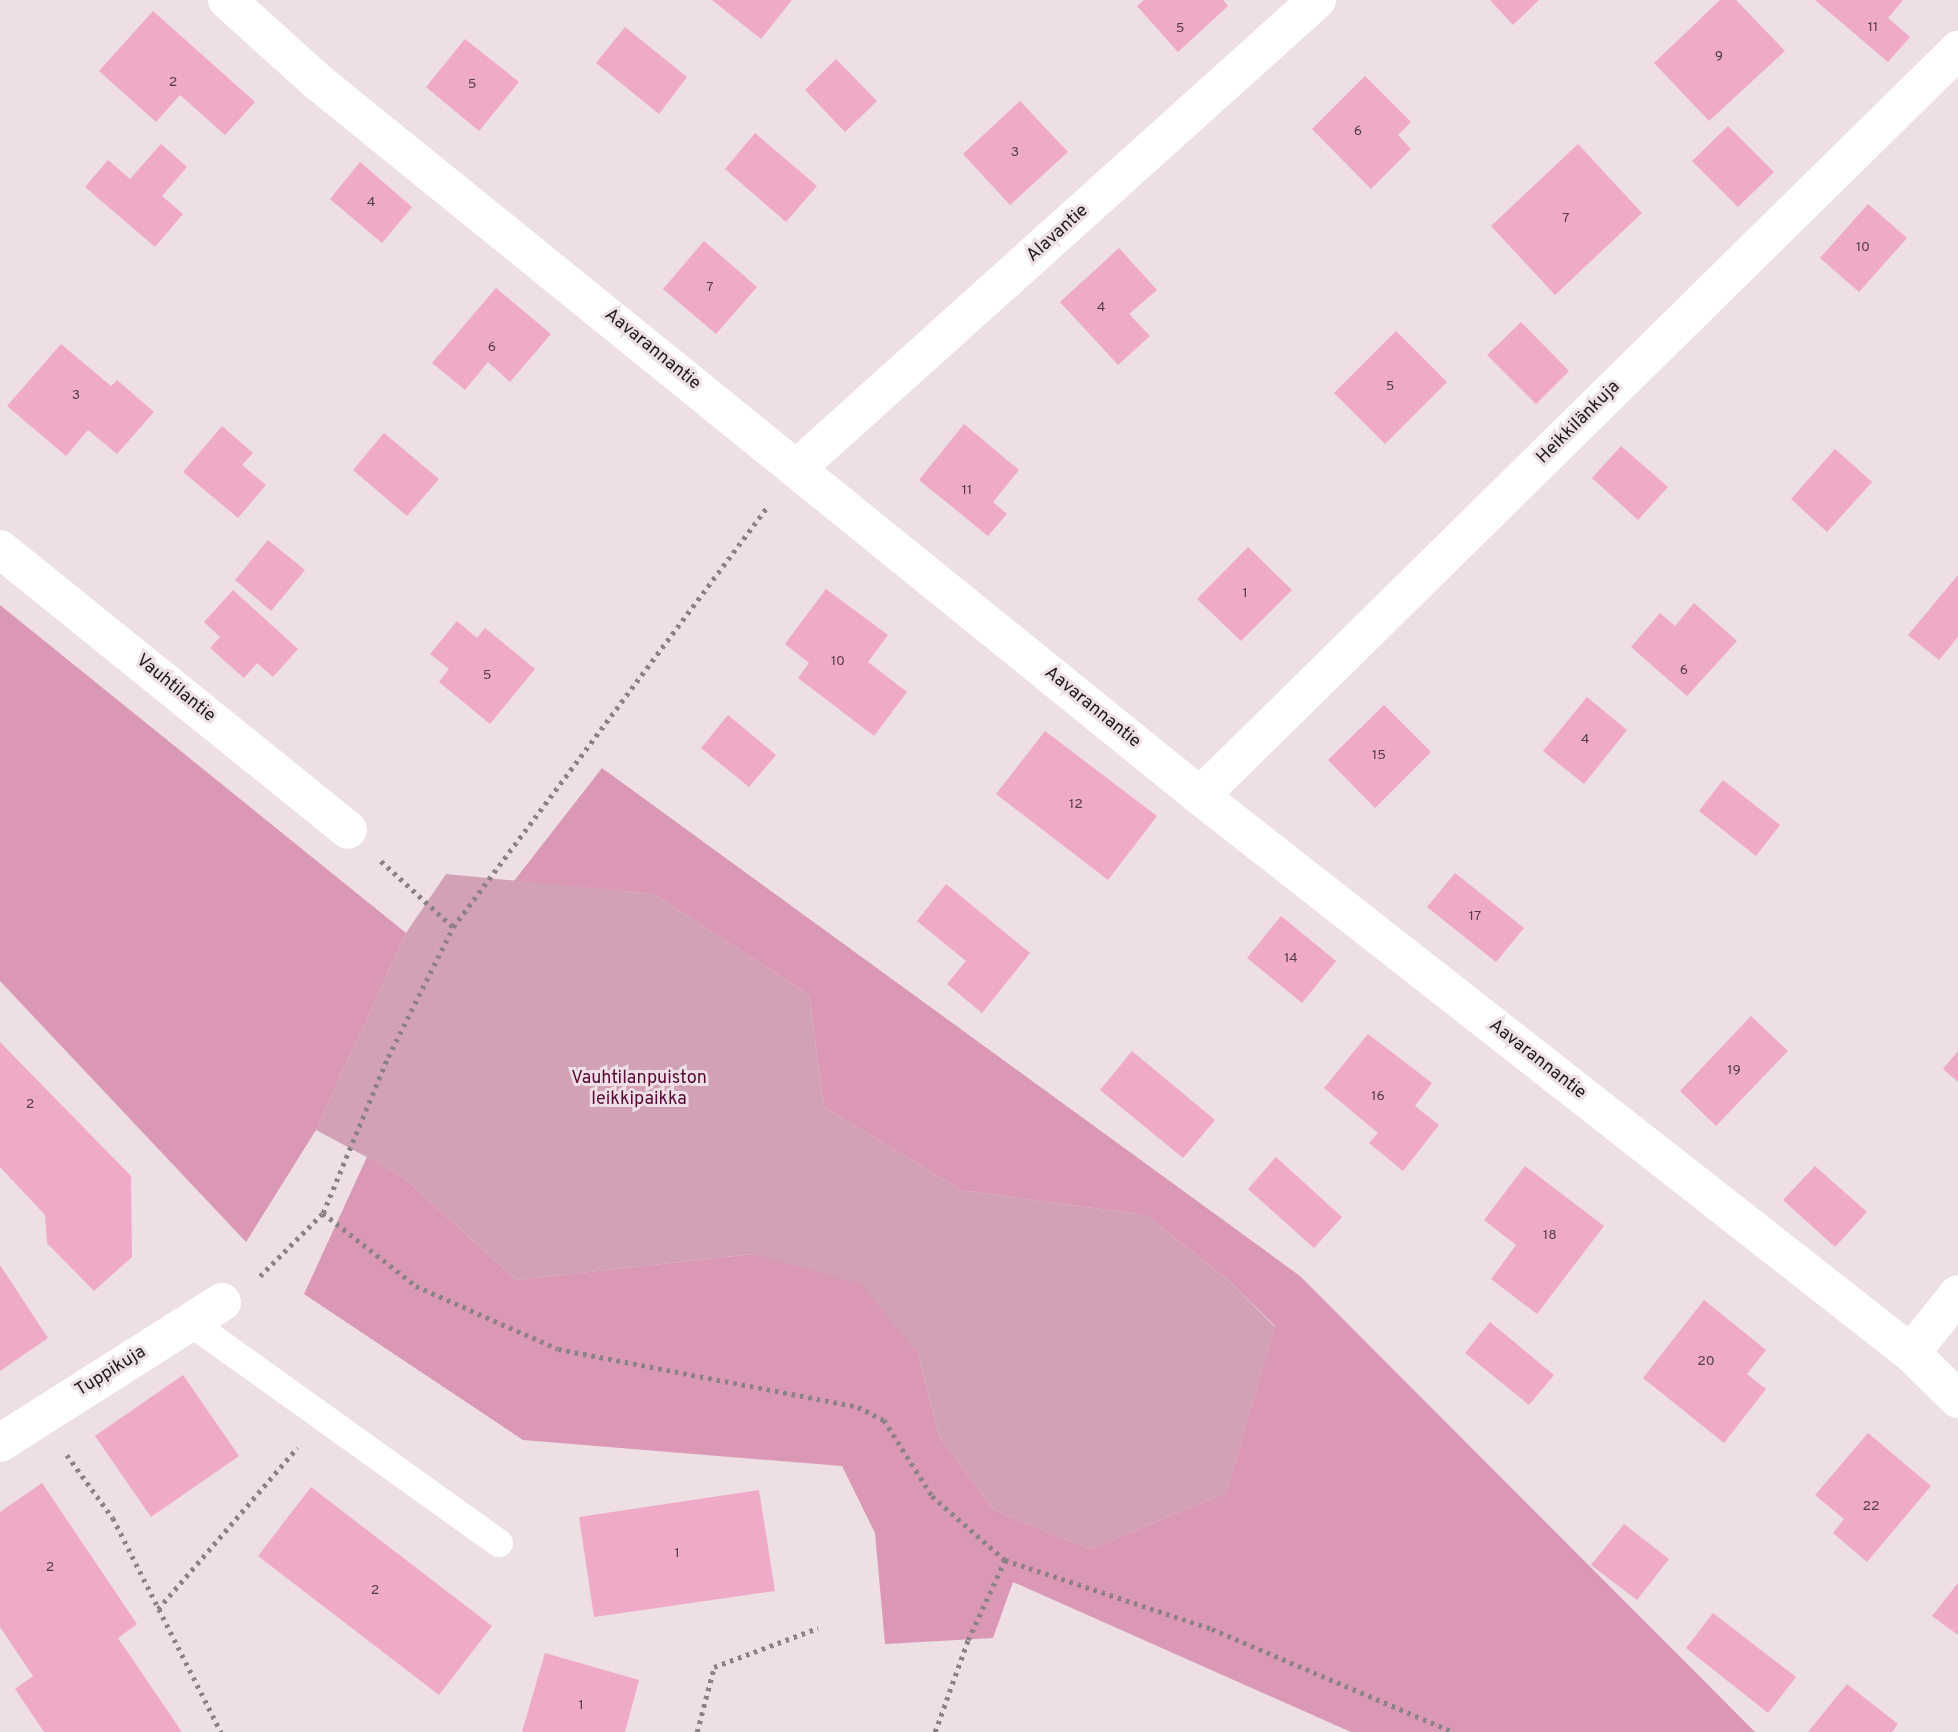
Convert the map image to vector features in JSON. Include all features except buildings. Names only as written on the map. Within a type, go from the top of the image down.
[{"type":"street","name":"Aavarannantie","points":[[227,0],[318,82],[798,467],[1200,796],[1912,1353],[1958,1399]]},
{"type":"street","name":"Alavantie","points":[[798,467],[1317,0]]},
{"type":"street","name":"Heikkilänkuja","points":[[1200,796],[1958,50]]},
{"type":"street","name":"Vauhtilantie","points":[[0,549],[348,830]]},
{"type":"street","points":[[1912,1353],[1958,1294]]},
{"type":"street","name":"Tuppikuja","points":[[0,1443],[222,1302]]},
{"type":"lane","points":[[190,1322],[499,1544]]},
{"type":"path","points":[[222,1302],[263,1274],[323,1213],[388,1057],[453,927],[611,710],[798,467]]},
{"type":"path","points":[[348,830],[453,927]]},
{"type":"path","points":[[323,1213],[416,1286],[558,1349],[858,1407],[884,1420],[932,1496],[1005,1560],[1212,1629],[1453,1732]]},
{"type":"path","points":[[40,1417],[113,1518],[221,1732]]},
{"type":"path","points":[[158,1609],[323,1417]]},
{"type":"path","points":[[935,1732],[968,1640],[1005,1560]]},
{"type":"path","points":[[697,1732],[715,1667],[818,1628]]},
{"type":"green space","name":"Vauhtilanpuiston leikkipaikka","points":[[446,874],[654,894],[809,995],[824,1107],[961,1190],[1146,1215],[1227,1279],[1275,1327],[1226,1493],[1090,1549],[994,1510],[939,1436],[918,1354],[753,1254],[516,1280],[402,1176],[316,1130],[406,933]]},
{"type":"shaded area","points":[[0,605],[406,933],[316,1130],[246,1242],[0,981]]},
{"type":"shaded area","points":[[602,768],[1300,1276],[1755,1732],[1351,1732],[1013,1582],[993,1638],[885,1644],[875,1533],[842,1466],[523,1440],[304,1294],[367,1157],[402,1176],[516,1280],[753,1254],[861,1284],[918,1354],[939,1436],[994,1510],[1090,1549],[1226,1493],[1275,1326],[1227,1279],[1146,1215],[961,1190],[824,1107],[809,995],[654,894],[514,881]]}]
